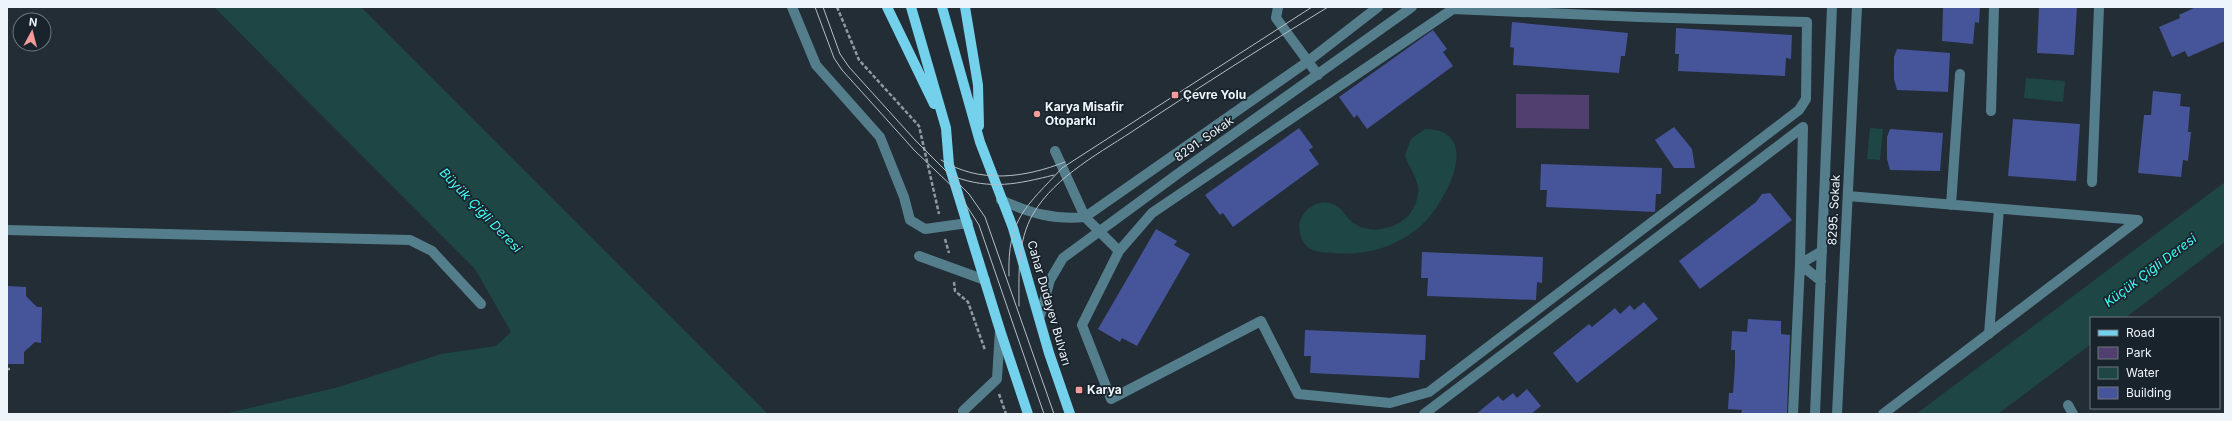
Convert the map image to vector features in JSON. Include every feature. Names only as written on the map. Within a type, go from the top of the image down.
[{"type":"main road","points":[[888,7],[946,128]]},
{"type":"main road","points":[[910,7],[946,128],[949,165],[1000,330],[1028,414]]},
{"type":"main road","points":[[942,7],[980,142]]},
{"type":"main road","points":[[965,7],[978,85],[980,142]]},
{"type":"main road","name":"Cahar Dudayev Bulvarı","points":[[980,142],[1013,228],[1040,316],[1049,353],[1070,414]]},
{"type":"street","points":[[792,7],[816,65],[880,137],[904,197],[910,220],[925,229],[968,223]]},
{"type":"street","points":[[1278,7],[1276,18],[1318,75]]},
{"type":"street","name":"8291. Sokak","points":[[1085,217],[1307,62],[1378,7]]},
{"type":"street","name":"8291. Sokak","points":[[1040,316],[1050,280],[1063,258],[1182,170],[1412,7]]},
{"type":"street","name":"8295. Sokak","points":[[1815,414],[1832,7]]},
{"type":"street","name":"8295. Sokak","points":[[1837,414],[1857,7]]},
{"type":"street","points":[[1991,112],[1994,7]]},
{"type":"street","points":[[2092,182],[2099,7]]},
{"type":"street","points":[[1452,9],[1807,22],[1806,99],[1799,110],[1429,392],[1390,402],[1298,394],[1261,321],[1111,399],[1082,325],[1119,251],[1152,213],[1452,9]]},
{"type":"street","points":[[1951,205],[1960,74]]},
{"type":"street","points":[[1424,414],[1803,127],[1800,264],[1793,414]]},
{"type":"street","points":[[1055,151],[1085,217],[1119,251]]},
{"type":"street","points":[[1848,196],[2138,220],[1883,414]]},
{"type":"street","points":[[1001,200],[1033,214],[1069,218],[1085,217]]},
{"type":"street","points":[[1989,334],[1998,208]]},
{"type":"street","points":[[7,230],[410,240],[432,251],[481,304]]},
{"type":"street","points":[[1800,264],[1822,251]]},
{"type":"street","points":[[919,256],[985,280]]},
{"type":"street","points":[[1800,264],[1821,281]]},
{"type":"street","points":[[964,414],[963,411],[997,379],[1000,330]]},
{"type":"path","points":[[837,7],[859,60],[919,126]]},
{"type":"green space","points":[[1516,94],[1589,95],[1589,129],[1516,128]]},
{"type":"water","name":"Büyük Çiğli Deresi","points":[[214,7],[361,7],[768,414],[224,414],[339,387],[441,354],[496,346],[511,332],[475,269]]},
{"type":"water","points":[[2026,78],[2065,81],[2063,102],[2024,98]]},
{"type":"water","points":[[1870,128],[1883,129],[1880,160],[1867,159]]},
{"type":"water","points":[[1425,129],[1444,133],[1454,142],[1457,156],[1454,172],[1447,189],[1438,205],[1417,229],[1408,236],[1388,246],[1367,252],[1345,254],[1318,251],[1310,249],[1304,243],[1300,233],[1300,220],[1307,210],[1317,204],[1329,203],[1335,205],[1352,222],[1366,229],[1374,230],[1395,225],[1408,216],[1416,202],[1418,186],[1405,155],[1411,139]]},
{"type":"water","name":"Küçük Çiğli Deresi","points":[[2225,182],[2225,242],[2126,317],[2090,317],[2090,345],[1998,414],[1916,414]]},
{"type":"building","points":[[1943,7],[1980,7],[1979,23],[1975,22],[1973,44],[1942,41]]},
{"type":"building","points":[[2039,7],[2077,7],[2074,55],[2037,53]]},
{"type":"building","points":[[2196,7],[2225,7],[2225,41],[2188,57],[2185,51],[2172,57],[2159,27],[2180,18],[2179,15]]},
{"type":"building","points":[[1512,22],[1628,33],[1625,56],[1621,56],[1619,73],[1513,65],[1514,48],[1510,47]]},
{"type":"building","points":[[1676,28],[1792,35],[1791,59],[1786,58],[1785,76],[1678,71],[1679,54],[1675,54]]},
{"type":"building","points":[[1433,30],[1447,49],[1443,52],[1453,66],[1367,129],[1357,115],[1354,118],[1339,97]]},
{"type":"building","points":[[1897,49],[1950,53],[1948,92],[1897,90],[1894,79],[1894,57]]},
{"type":"building","points":[[2153,91],[2181,94],[2180,106],[2190,107],[2188,132],[2191,132],[2188,161],[2183,160],[2181,177],[2138,173],[2144,115],[2151,115]]},
{"type":"building","points":[[2013,119],[2080,124],[2076,181],[2008,176]]},
{"type":"building","points":[[1674,127],[1692,149],[1695,168],[1674,168],[1655,140]]},
{"type":"building","points":[[1299,128],[1313,147],[1309,150],[1319,164],[1233,227],[1223,213],[1220,215],[1205,195]]},
{"type":"building","points":[[1890,129],[1943,133],[1940,171],[1890,170],[1887,159],[1887,137]]},
{"type":"building","points":[[1541,164],[1662,168],[1661,194],[1656,194],[1655,212],[1546,207],[1547,190],[1540,190]]},
{"type":"building","points":[[1770,193],[1792,220],[1700,289],[1679,261],[1756,202],[1762,194]]},
{"type":"building","points":[[1156,229],[1177,241],[1174,245],[1190,254],[1137,346],[1122,338],[1120,342],[1098,329]]},
{"type":"building","points":[[1422,252],[1543,257],[1542,283],[1537,282],[1536,300],[1427,296],[1428,278],[1421,278]]},
{"type":"building","points":[[7,286],[26,287],[26,296],[37,307],[42,307],[41,343],[35,342],[24,352],[24,364],[7,364]]},
{"type":"building","points":[[1644,302],[1658,319],[1577,383],[1553,353],[1589,324],[1592,327],[1615,308],[1620,314],[1630,305],[1634,310]]},
{"type":"building","points":[[1748,319],[1781,321],[1781,334],[1790,335],[1787,413],[1741,414],[1742,410],[1728,409],[1729,393],[1733,393],[1735,364],[1735,350],[1731,350],[1732,331],[1747,332]]},
{"type":"building","points":[[1305,330],[1426,335],[1425,360],[1420,360],[1419,378],[1310,373],[1311,356],[1304,356]]},
{"type":"building","points":[[1527,389],[1541,406],[1531,414],[1476,414],[1498,396],[1503,401],[1513,393],[1517,398]]},
{"type":"tram line","points":[[815,7],[834,58],[842,70],[915,151],[957,191],[979,225],[1044,414]]},
{"type":"tram line","points":[[823,7],[840,54],[849,67],[915,140],[969,194],[985,217],[1054,414]]},
{"type":"tram line","points":[[1009,276],[1009,257],[1015,227],[1029,204],[1062,168],[1312,7]]},
{"type":"tram line","points":[[1019,306],[1020,258],[1024,236],[1033,214],[1054,187],[1095,155],[1328,7]]},
{"type":"tram line","points":[[941,160],[956,168],[971,173],[1002,176],[1034,172],[1065,162]]},
{"type":"tram line","points":[[955,177],[981,183],[1004,184],[1028,181],[1054,175]]},
{"type":"place","name":"Çevre Yolu","points":[[1175,95]]},
{"type":"place","name":"Karya Misafir Otoparkı","points":[[1037,114]]},
{"type":"place","name":"Karya","points":[[1079,390]]}]
